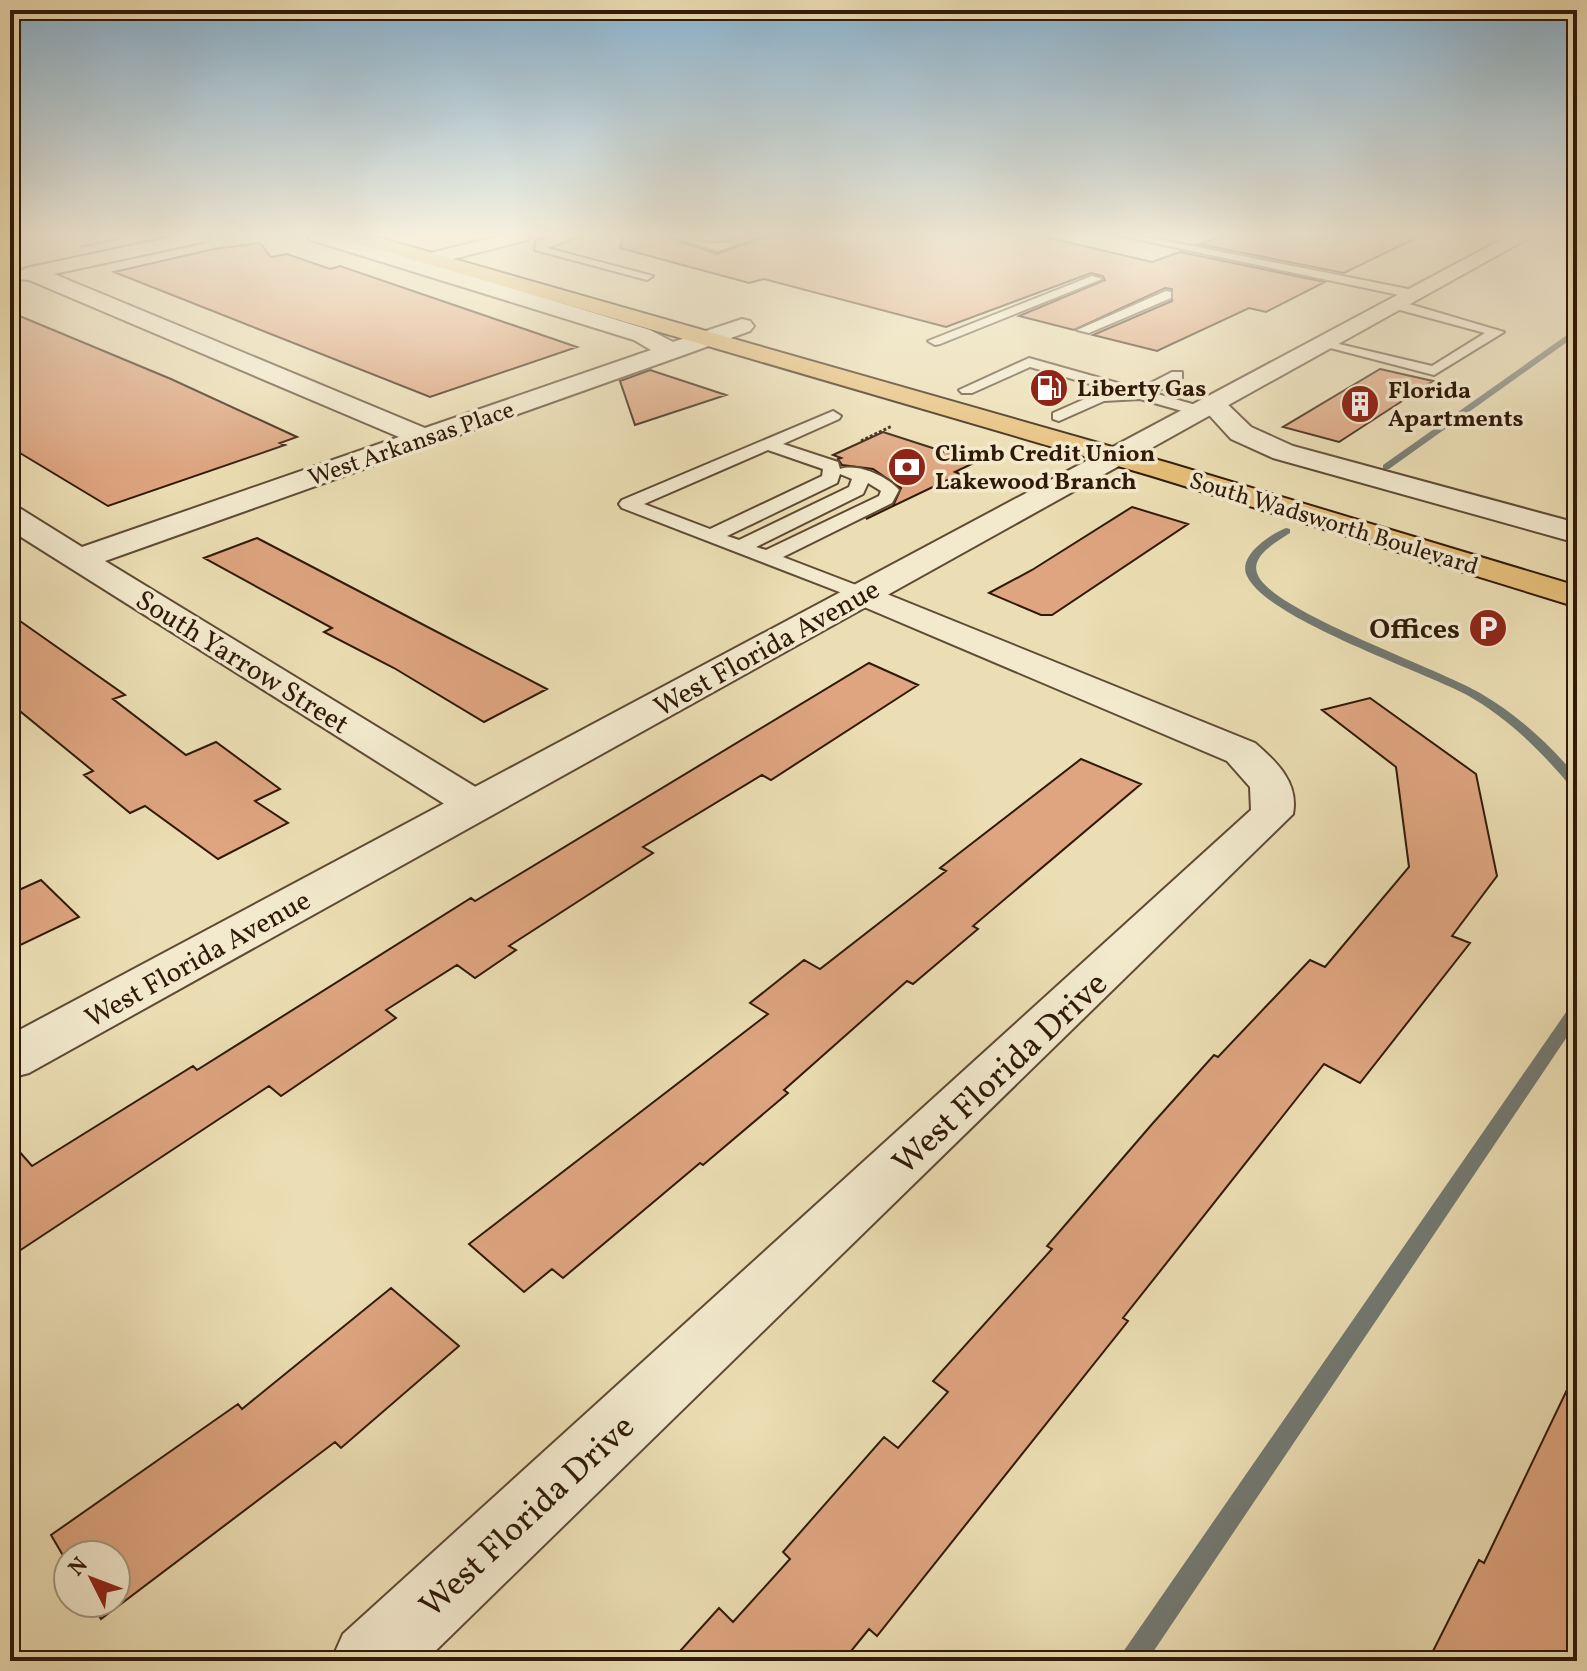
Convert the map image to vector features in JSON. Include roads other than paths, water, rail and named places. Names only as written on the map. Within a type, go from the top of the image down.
[{"type":"main road","name":"South Wadsworth Boulevard","points":[[623,314],[1114,456],[1577,597]]},
{"type":"main road","name":"South Wadsworth Boulevard","points":[[698,314],[967,390],[1061,408],[1145,440],[1487,538]]},
{"type":"street","points":[[118,314],[425,438]]},
{"type":"street","points":[[573,314],[642,335],[672,351]]},
{"type":"street","name":"West Florida Avenue","points":[[10,1059],[1377,314]]},
{"type":"street","name":"West Arkansas Place","points":[[79,559],[742,326]]},
{"type":"street","points":[[1206,408],[1269,447],[1577,533]]},
{"type":"street","name":"South Yarrow Street","points":[[10,516],[477,806]]},
{"type":"street","name":"West Florida Drive","points":[[370,1661],[1271,814],[1276,800],[1270,782],[1260,768],[1241,752],[862,594]]},
{"type":"lane","points":[[935,341],[1005,314]]},
{"type":"lane","points":[[1084,330],[1122,314]]},
{"type":"lane","points":[[1322,344],[1434,371],[1497,332],[1446,314]]},
{"type":"lane","points":[[967,390],[1029,362],[1140,394],[1206,408]]},
{"type":"lane","points":[[1061,408],[1084,405],[1101,397],[1140,394],[1177,375]]},
{"type":"lane","points":[[993,379],[1017,386]]},
{"type":"lane","points":[[833,416],[628,504],[862,594]]},
{"type":"lane","points":[[738,548],[874,494],[854,473],[767,444]]},
{"type":"lane","points":[[738,548],[847,482],[854,473]]},
{"type":"waterway","points":[[1386,467],[1577,332]]},
{"type":"waterway","points":[[1286,531],[1267,544],[1252,562],[1252,576],[1265,591],[1318,624],[1451,682],[1487,702],[1529,734],[1577,785]]},
{"type":"waterway","points":[[1132,1661],[1577,1009]]},
{"type":"place","name":"Liberty Gas","points":[[1049,388]]},
{"type":"place","name":"Florida Apartments","points":[[1360,404]]},
{"type":"place","name":"Climb Credit Union Lakewood Branch","points":[[907,467]]},
{"type":"place","name":"Offices","points":[[1488,628]]}]
